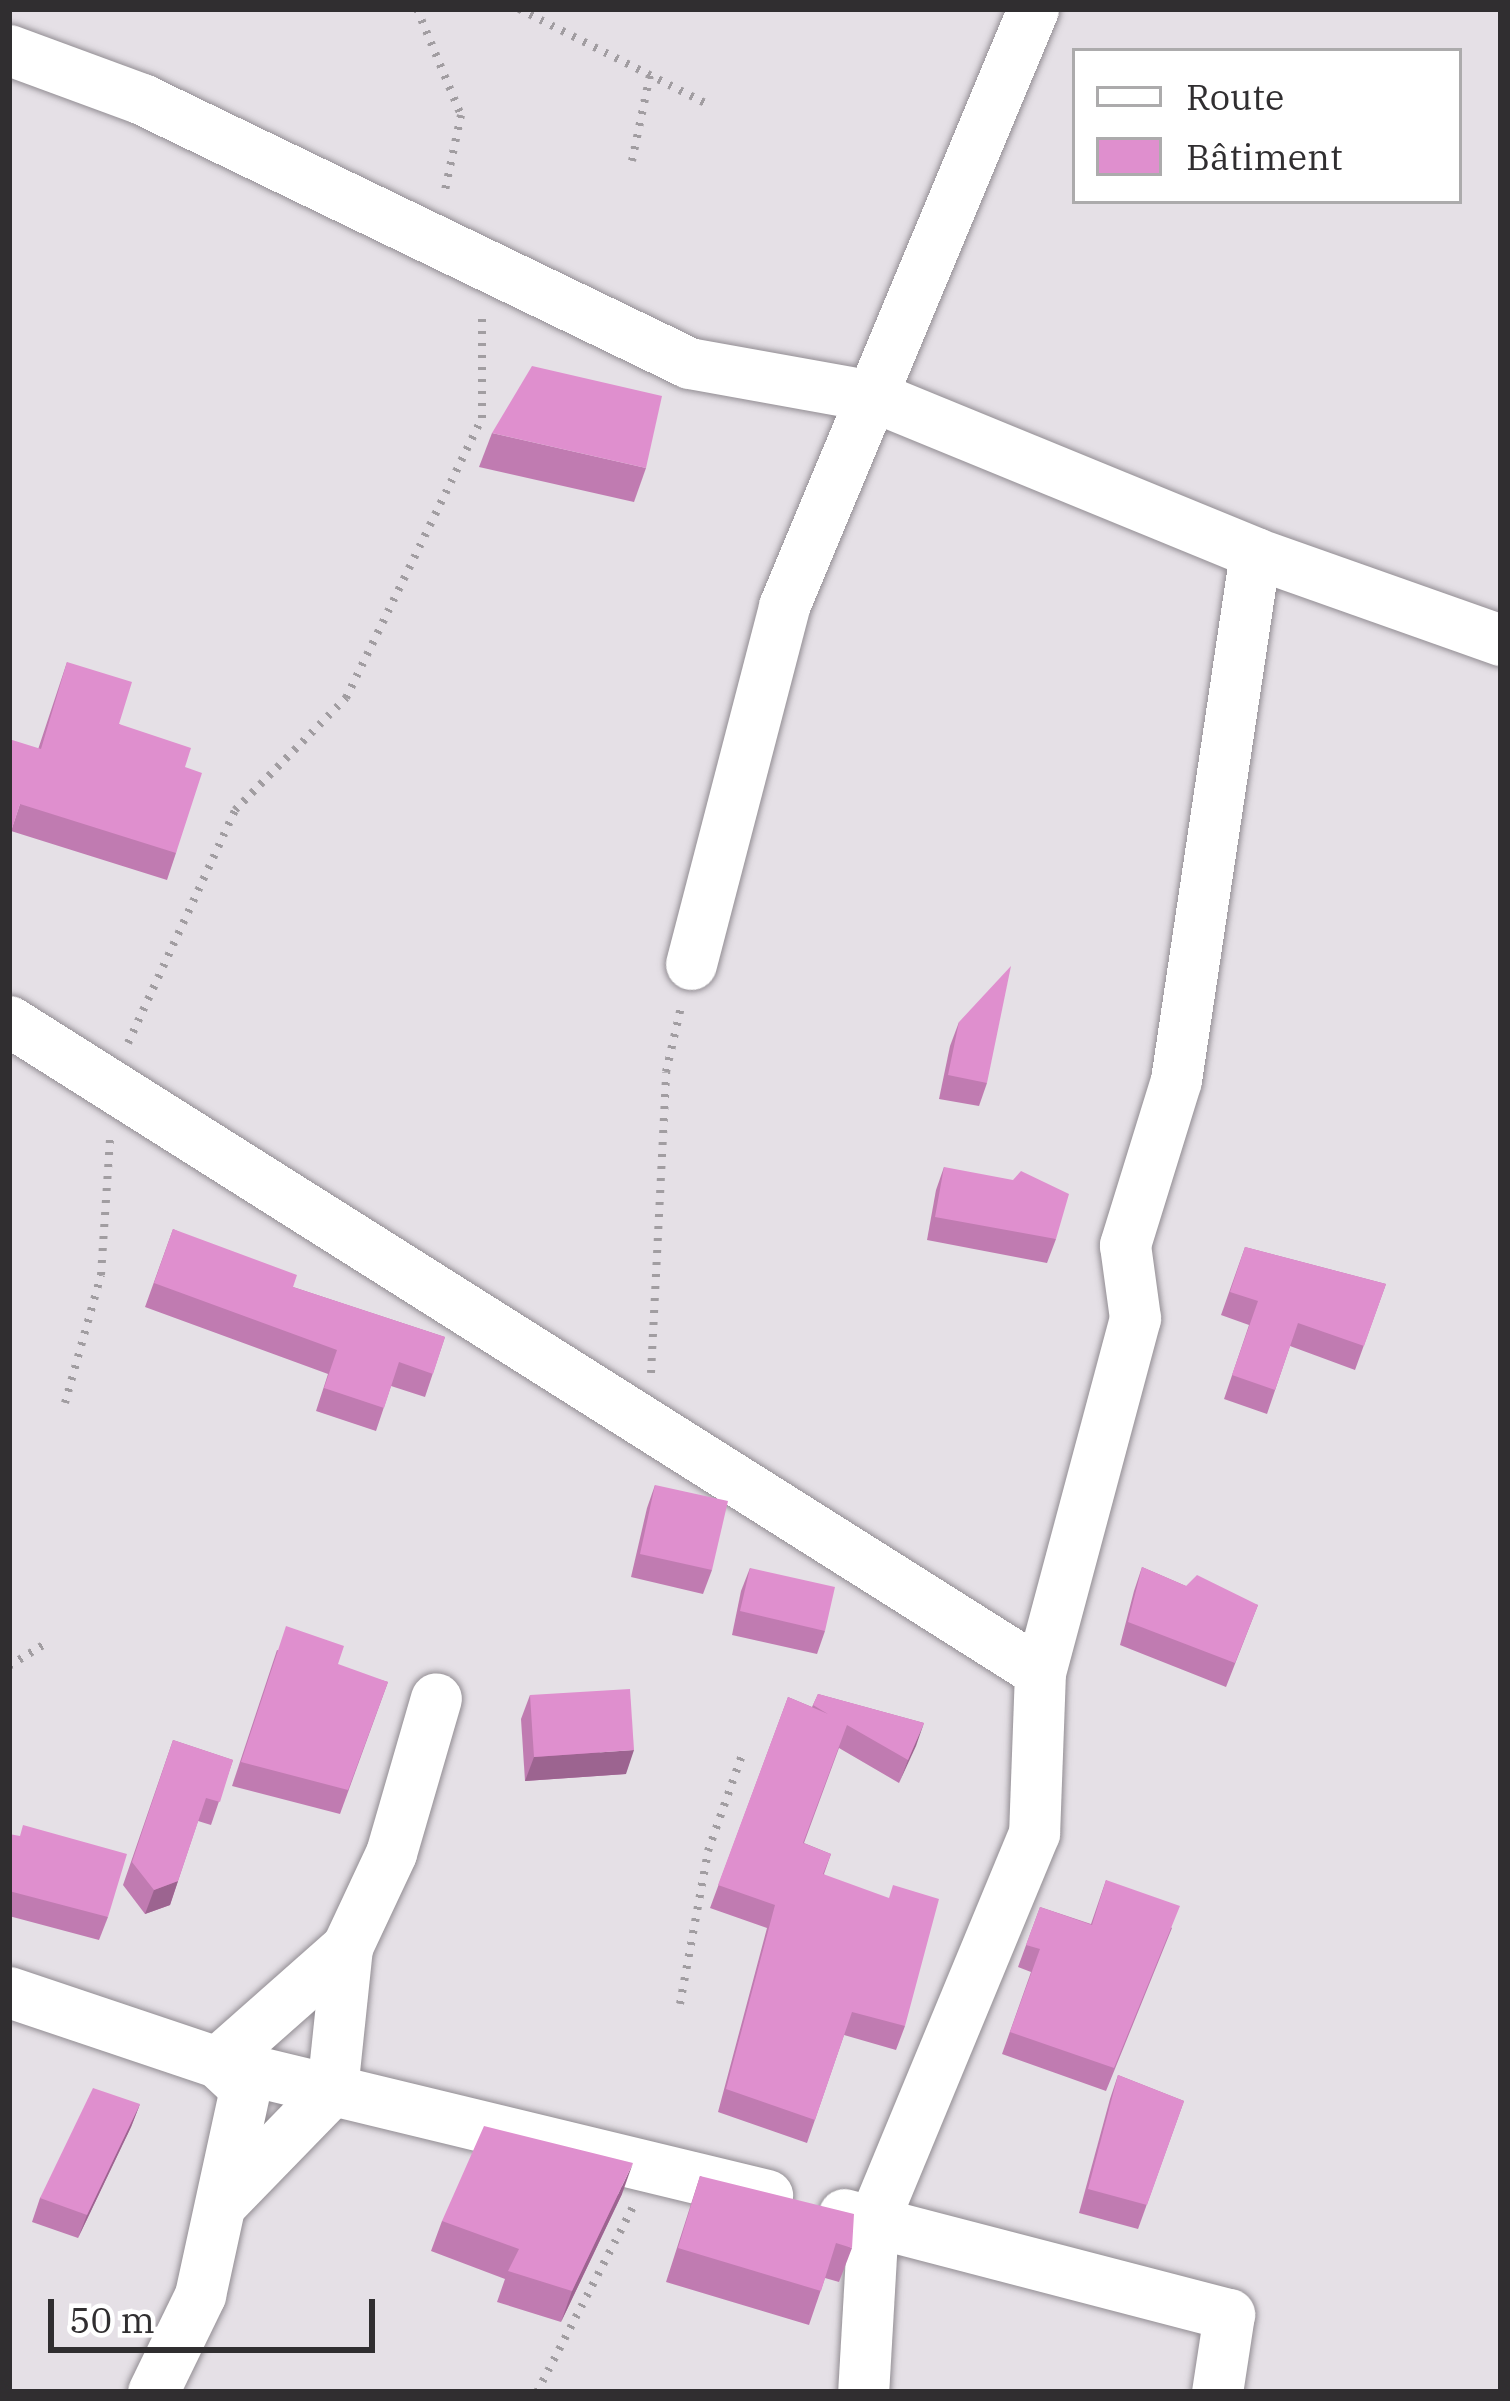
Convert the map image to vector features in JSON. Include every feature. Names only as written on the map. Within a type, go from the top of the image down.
[{"type":"street","points":[[691,964],[784,606],[1034,9]]},
{"type":"street","points":[[9,50],[142,99],[689,362],[872,396],[1255,554],[1501,640]]},
{"type":"street","points":[[863,2392],[873,2222],[1034,1833],[1040,1672],[1135,1318],[1125,1245],[1176,1080],[1255,554]]},
{"type":"street","points":[[9,1021],[1040,1672]]},
{"type":"street","points":[[220,2204],[332,2090],[347,1947],[391,1853],[436,1699]]},
{"type":"street","points":[[217,2062],[347,1947]]},
{"type":"street","points":[[9,1992],[217,2062],[1228,2314],[1217,2392]]},
{"type":"street","points":[[153,2392],[200,2294],[245,2088],[217,2062]]},
{"type":"path","points":[[418,9],[460,115],[434,240]]},
{"type":"path","points":[[519,9],[707,104]]},
{"type":"path","points":[[632,161],[650,75]]},
{"type":"path","points":[[65,1403],[101,1275],[109,1084],[235,810],[346,698],[482,418],[482,263]]},
{"type":"path","points":[[648,1425],[666,1072],[691,964]]},
{"type":"path","points":[[9,1666],[48,1642]]},
{"type":"path","points":[[680,2004],[708,1851],[742,1755]]},
{"type":"path","points":[[537,2392],[635,2204],[643,2165]]},
{"type":"building","points":[[532,366],[662,396],[646,468],[492,433]]},
{"type":"building","points":[[67,662],[132,682],[119,724],[191,748],[185,767],[202,773],[176,853],[20,804],[9,838],[9,739],[41,749]]},
{"type":"building","points":[[1011,966],[987,1083],[948,1075],[959,1022]]},
{"type":"building","points":[[944,1167],[1013,1180],[1021,1171],[1069,1194],[1056,1239],[935,1217]]},
{"type":"building","points":[[173,1229],[297,1275],[293,1287],[445,1337],[433,1374],[399,1362],[384,1408],[324,1388],[337,1350],[154,1283]]},
{"type":"building","points":[[1245,1247],[1386,1284],[1364,1346],[1298,1323],[1275,1390],[1232,1375],[1258,1301],[1230,1292]]},
{"type":"building","points":[[655,1485],[728,1501],[712,1570],[640,1554]]},
{"type":"building","points":[[1142,1567],[1186,1586],[1197,1575],[1258,1605],[1235,1663],[1128,1622]]},
{"type":"building","points":[[750,1568],[835,1587],[825,1631],[740,1611]]},
{"type":"building","points":[[286,1626],[344,1646],[338,1664],[388,1682],[348,1790],[241,1762]]},
{"type":"building","points":[[630,1689],[634,1750],[534,1757],[530,1695]]},
{"type":"building","points":[[818,1694],[924,1723],[908,1760],[847,1725],[803,1843],[831,1854],[823,1874],[889,1898],[893,1885],[939,1899],[905,2026],[852,2012],[815,2120],[726,2089],[775,1905],[718,1885],[788,1697],[828,1714],[813,1705]]},
{"type":"building","points":[[173,1740],[233,1760],[220,1802],[206,1798],[178,1881],[154,1890],[132,1862]]},
{"type":"building","points":[[23,1825],[127,1854],[108,1917],[9,1891],[9,1834],[20,1836]]},
{"type":"building","points":[[1106,1880],[1180,1906],[1114,2068],[1010,2032],[1040,1949],[1026,1945],[1040,1907],[1092,1925]]},
{"type":"building","points":[[1118,2075],[1184,2101],[1147,2205],[1088,2189]]},
{"type":"building","points":[[93,2088],[140,2104],[87,2215],[40,2198]]},
{"type":"building","points":[[484,2126],[633,2163],[572,2291],[508,2271],[519,2249],[442,2221]]},
{"type":"building","points":[[700,2176],[854,2214],[852,2248],[836,2243],[821,2291],[678,2248]]}]
